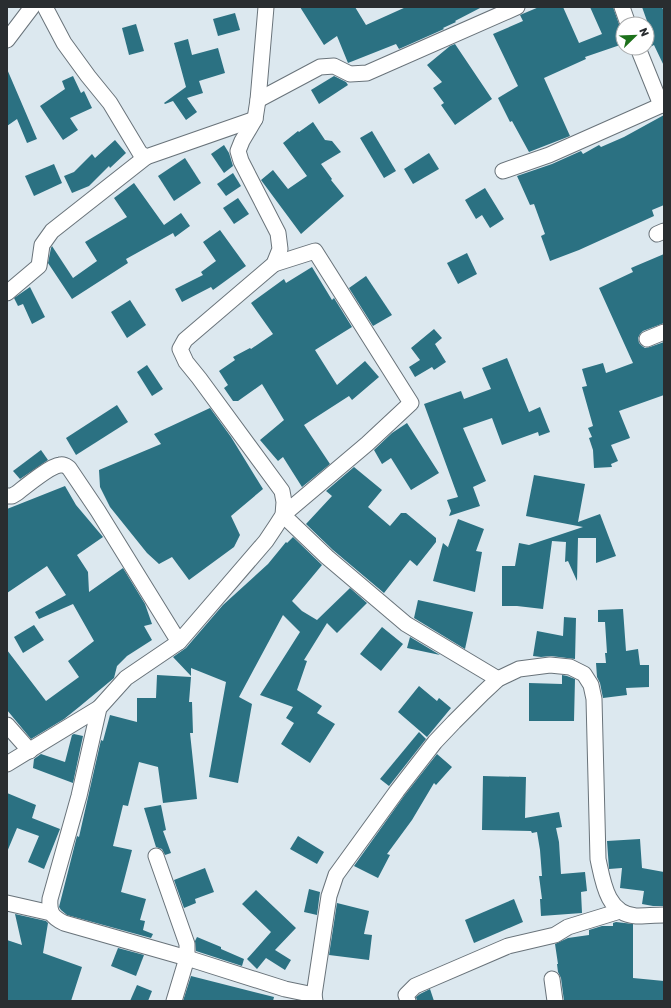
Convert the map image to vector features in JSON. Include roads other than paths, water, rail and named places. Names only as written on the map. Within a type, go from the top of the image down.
[{"type":"street","points":[[7,40],[32,7]]},
{"type":"street","points":[[45,7],[64,43],[110,103],[140,153],[146,157]]},
{"type":"street","points":[[266,7],[255,119],[238,151],[241,161],[278,233],[280,249],[274,264]]},
{"type":"street","points":[[258,100],[320,68],[334,66],[350,74],[367,73],[517,7]]},
{"type":"street","points":[[503,171],[549,155],[663,104],[642,56]]},
{"type":"street","points":[[7,293],[39,266],[42,245],[52,231],[146,157],[255,119]]},
{"type":"street","points":[[7,764],[99,708],[126,678],[179,642],[266,541],[283,515],[412,403],[315,251],[274,264],[185,340],[180,349],[186,362],[200,378],[282,491],[284,502],[283,515]]},
{"type":"street","points":[[647,339],[664,332]]},
{"type":"street","points":[[7,496],[12,496],[17,493],[52,468],[63,464],[69,468],[98,511],[179,642]]},
{"type":"street","points":[[283,515],[327,557],[406,624],[498,679]]},
{"type":"street","points":[[99,708],[79,796],[50,899],[51,913],[55,918],[64,923],[187,958],[314,998],[329,896],[336,875],[397,791],[435,742],[478,698],[498,679],[519,669],[550,665],[570,667],[584,674],[591,685],[594,699],[598,859],[604,886],[611,902],[620,911],[635,916],[664,915]]},
{"type":"street","points":[[7,725],[30,751]]},
{"type":"street","points":[[156,856],[185,934],[187,944],[187,958],[174,1001]]},
{"type":"street","points":[[7,903],[51,913]]},
{"type":"street","points":[[408,1001],[406,995],[415,986],[508,946],[554,935],[568,927],[620,911]]},
{"type":"street","points":[[552,979],[556,1001]]}]
